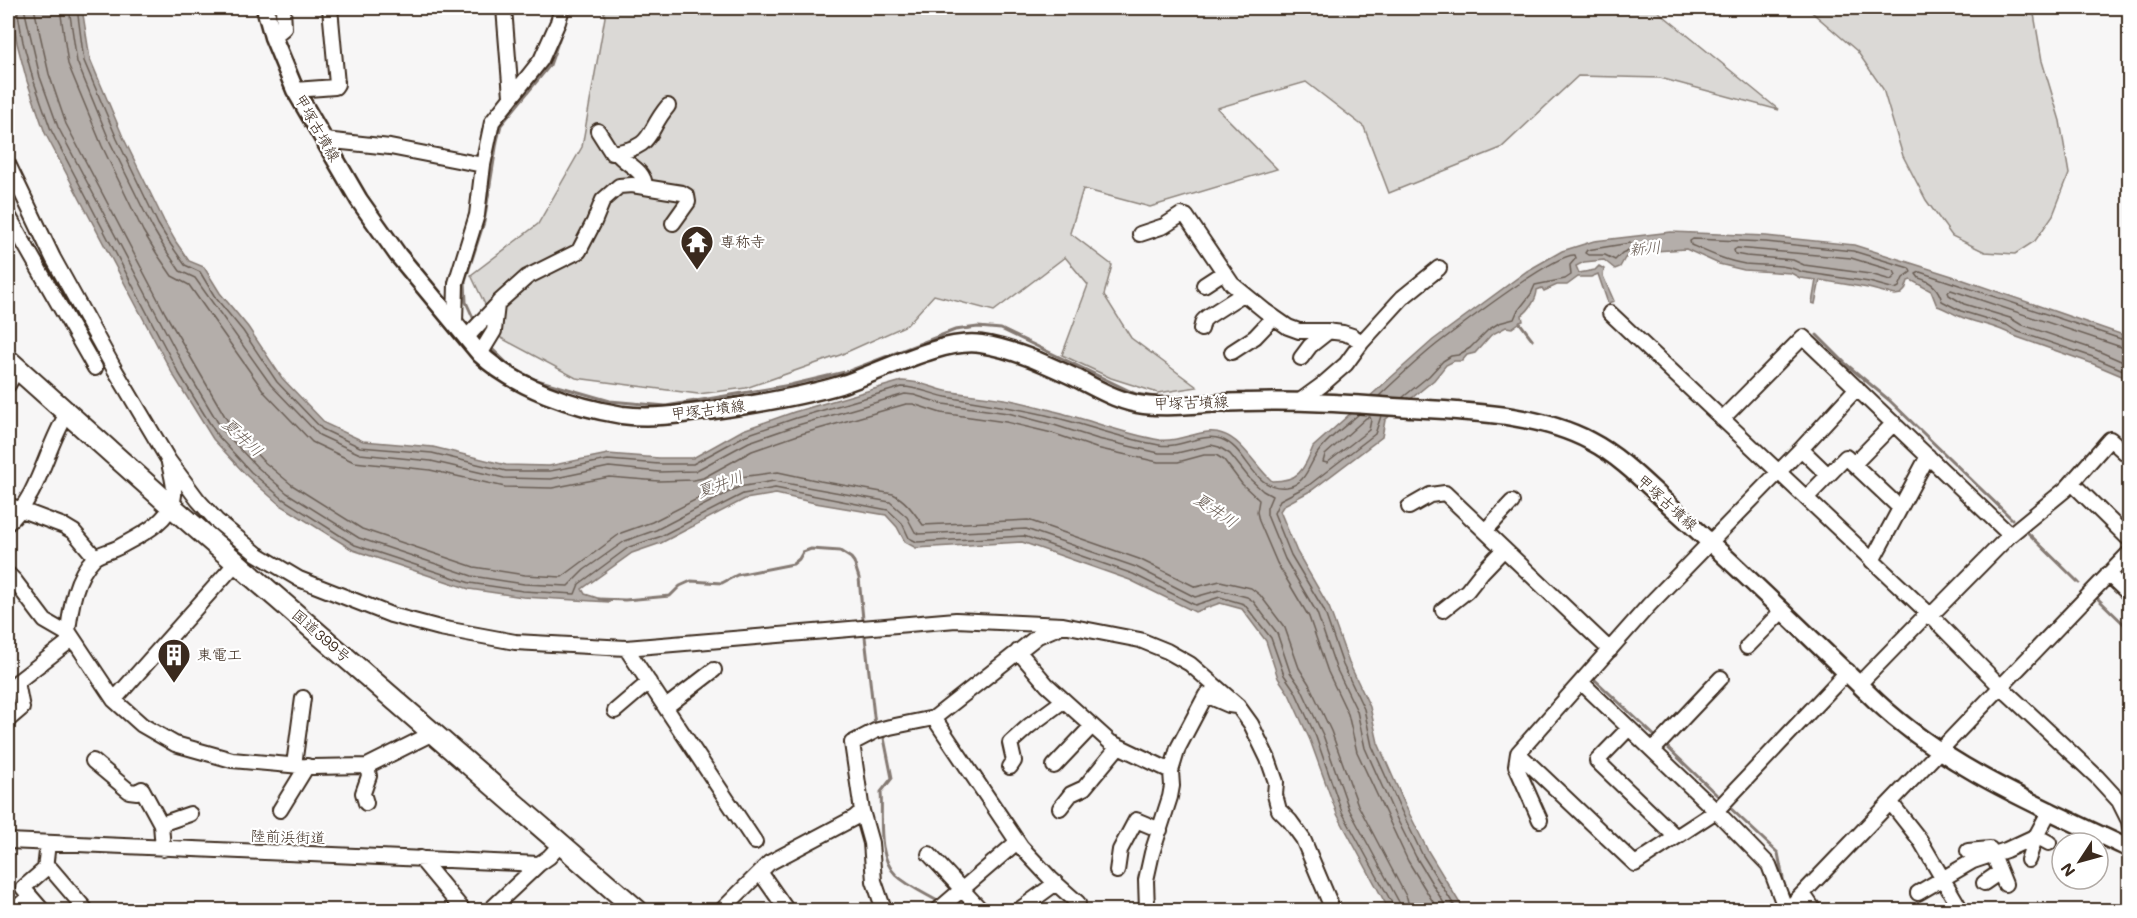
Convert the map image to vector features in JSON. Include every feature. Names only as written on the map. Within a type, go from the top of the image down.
[{"type":"highway","name":"国道399号","points":[[11,371],[67,414],[236,563],[433,730],[560,845],[637,910]]},
{"type":"main road","name":"甲塚古墳線","points":[[265,8],[273,37],[295,90],[377,227],[455,324],[483,350],[494,367],[534,389],[555,397],[624,415],[678,415],[751,405],[798,395],[841,384],[926,353],[973,342],[1019,354],[1132,403],[1174,406],[1206,402],[1308,401],[1466,411],[1523,418],[1593,442],[1627,466],[1916,735],[1939,751],[2008,790],[2128,843]]},
{"type":"street","points":[[273,37],[284,28],[283,8]]},
{"type":"street","points":[[295,90],[335,87],[338,84],[330,8]]},
{"type":"street","points":[[504,8],[511,96]]},
{"type":"street","points":[[455,324],[456,283],[477,215],[483,165],[492,122],[541,60],[562,8]]},
{"type":"street","points":[[598,131],[612,153],[639,146],[651,134],[668,106]]},
{"type":"street","points":[[324,140],[390,147],[483,165]]},
{"type":"street","points":[[617,153],[640,174],[645,186]]},
{"type":"street","points":[[8,164],[53,258],[169,461],[217,521],[244,544],[299,579],[391,615],[440,628],[515,642],[626,648],[956,620],[1063,625],[1140,640],[1190,664],[1238,706],[1251,724],[1276,782],[1275,795],[1279,810],[1303,839],[1333,910]]},
{"type":"street","points":[[469,335],[527,277],[579,251],[603,200],[612,191],[626,185],[645,186],[687,196],[688,202],[674,223]]},
{"type":"street","points":[[8,215],[95,368]]},
{"type":"street","points":[[1140,234],[1164,226],[1181,215],[1186,216],[1232,284],[1274,317],[1288,327],[1299,331],[1329,331],[1352,336],[1362,342]]},
{"type":"street","points":[[1308,401],[1346,364],[1362,342],[1402,298],[1439,268]]},
{"type":"street","points":[[1204,285],[1224,272]]},
{"type":"street","points":[[1201,329],[1207,317],[1243,294]]},
{"type":"street","points":[[483,350],[494,331],[493,309]]},
{"type":"street","points":[[1610,313],[1928,613],[2000,686],[2104,784],[2119,801],[2130,827]]},
{"type":"street","points":[[1233,352],[1255,337],[1274,317]]},
{"type":"street","points":[[1301,358],[1322,334],[1329,331]]},
{"type":"street","points":[[1722,419],[1803,337],[2010,535]]},
{"type":"street","points":[[1540,820],[1516,766],[1518,753],[1649,605],[1779,472],[1857,388]]},
{"type":"street","points":[[14,507],[29,497],[67,414]]},
{"type":"street","points":[[1854,464],[1894,423]]},
{"type":"street","points":[[1518,753],[1635,864],[1716,811],[1854,677],[1928,613],[1936,610],[2010,535],[2072,483],[2110,439],[2130,458]]},
{"type":"street","points":[[1801,449],[1828,475]]},
{"type":"street","points":[[1872,561],[1929,456]]},
{"type":"street","points":[[1806,498],[1846,457],[1900,508]]},
{"type":"street","points":[[8,720],[22,708],[13,677],[68,642],[71,601],[95,557],[120,547],[165,517],[174,494],[169,461]]},
{"type":"street","points":[[2072,483],[2130,540]]},
{"type":"street","points":[[1409,507],[1430,495],[1445,493],[1610,650]]},
{"type":"street","points":[[1485,531],[1512,502]]},
{"type":"street","points":[[8,523],[19,513],[14,507]]},
{"type":"street","points":[[14,507],[74,532],[95,557]]},
{"type":"street","points":[[1443,609],[1467,591],[1504,549]]},
{"type":"street","points":[[1581,682],[1716,811],[1768,865],[1786,910],[2129,552]]},
{"type":"street","points":[[114,700],[236,563]]},
{"type":"street","points":[[8,574],[45,621],[64,632],[68,631]]},
{"type":"street","points":[[2108,574],[2130,595]]},
{"type":"street","points":[[1747,647],[1783,610]]},
{"type":"street","points":[[884,910],[874,881],[871,843],[862,811],[852,743],[890,727],[934,718],[1038,636],[1063,625]]},
{"type":"street","points":[[68,631],[114,700],[142,725],[175,744],[232,760],[301,766],[367,766],[427,736],[433,730]]},
{"type":"street","points":[[626,648],[755,842]]},
{"type":"street","points":[[1018,651],[1063,701],[1118,747],[1171,771]]},
{"type":"street","points":[[666,707],[714,670]]},
{"type":"street","points":[[1653,750],[1721,678]]},
{"type":"street","points":[[615,711],[649,682]]},
{"type":"street","points":[[1147,910],[1146,880],[1172,786],[1171,771],[1178,748],[1206,695],[1229,705],[1238,706]]},
{"type":"street","points":[[280,810],[301,766],[303,698]]},
{"type":"street","points":[[1010,767],[1014,758],[1010,743],[1063,701]]},
{"type":"street","points":[[934,718],[1017,842],[1030,858],[1078,903]]},
{"type":"street","points":[[1054,766],[1092,726]]},
{"type":"street","points":[[1629,728],[1597,761],[1676,837]]},
{"type":"street","points":[[1060,808],[1071,794],[1084,788],[1118,747]]},
{"type":"street","points":[[93,760],[129,791],[137,792],[142,789],[161,824],[163,849]]},
{"type":"street","points":[[366,803],[363,793],[369,776],[367,766]]},
{"type":"street","points":[[1891,802],[1913,829],[1944,879],[1944,885],[1961,910]]},
{"type":"street","points":[[2028,860],[2036,836],[2050,810]]},
{"type":"street","points":[[722,910],[769,863],[854,818],[862,811]]},
{"type":"street","points":[[161,824],[190,814]]},
{"type":"street","points":[[1117,871],[1120,850],[1136,820],[1160,830]]},
{"type":"street","points":[[2036,836],[2049,843]]},
{"type":"street","points":[[1918,893],[1973,861],[2036,836]]},
{"type":"street","name":"陸前浜街道","points":[[8,842],[539,864]]},
{"type":"street","points":[[938,910],[1017,842]]},
{"type":"street","points":[[45,869],[48,843]]},
{"type":"street","points":[[490,910],[560,845]]},
{"type":"street","points":[[1968,851],[1996,849],[2002,878],[1984,883]]},
{"type":"street","points":[[929,854],[981,910]]},
{"type":"street","points":[[420,858],[463,910]]},
{"type":"street","points":[[42,910],[23,888],[45,869],[51,869],[86,910]]},
{"type":"street","points":[[760,872],[786,909]]},
{"type":"street","points":[[1019,910],[1056,883]]},
{"type":"street","points":[[1803,894],[1814,910]]},
{"type":"street","points":[[14,910],[30,896]]},
{"type":"shaded area","points":[[603,8],[1654,8],[1779,110],[1660,78],[1578,76],[1501,148],[1389,193],[1364,127],[1306,82],[1217,108],[1277,169],[1150,207],[1083,189],[1070,233],[1112,265],[1104,295],[1131,338],[1197,387],[1158,393],[1111,378],[1062,355],[1088,285],[1065,257],[994,311],[934,295],[907,325],[840,355],[746,388],[698,394],[576,378],[501,338],[471,275],[538,224],[582,147],[605,17]]},
{"type":"shaded area","points":[[1807,8],[2033,8],[2042,61],[2060,121],[2069,174],[2053,215],[2035,241],[2015,254],[1985,252],[1952,236],[1926,200],[1903,156],[1883,89],[1857,51]]},
{"type":"water","points":[[11,8],[82,8],[90,59],[123,137],[176,242],[189,261],[204,267],[220,293],[248,327],[282,378],[326,424],[363,441],[433,447],[506,465],[549,466],[608,454],[693,458],[743,430],[794,412],[908,381],[946,391],[1021,402],[1160,440],[1207,432],[1223,434],[1243,448],[1272,481],[1281,481],[1299,473],[1313,447],[1433,340],[1527,271],[1562,251],[1594,241],[1671,232],[1766,236],[1854,245],[1952,276],[2129,337],[2129,379],[2001,329],[1956,315],[1937,306],[1931,291],[1911,280],[1908,281],[1901,294],[1895,295],[1820,280],[1815,304],[1812,303],[1816,280],[1800,278],[1791,273],[1744,270],[1719,264],[1686,249],[1639,252],[1625,258],[1620,267],[1615,269],[1604,260],[1584,262],[1576,266],[1579,273],[1595,270],[1599,266],[1604,269],[1603,276],[1614,301],[1608,303],[1598,274],[1591,277],[1578,277],[1567,285],[1557,285],[1544,291],[1542,288],[1537,290],[1534,300],[1522,315],[1523,321],[1520,322],[1532,340],[1519,323],[1512,328],[1506,327],[1491,335],[1475,353],[1467,355],[1462,361],[1454,361],[1446,365],[1434,380],[1385,420],[1382,437],[1312,490],[1284,505],[1280,511],[1297,552],[1329,607],[1349,663],[1370,707],[1378,743],[1406,807],[1428,851],[1464,910],[1389,910],[1337,814],[1310,740],[1289,694],[1278,678],[1266,641],[1242,609],[1220,603],[1195,612],[1130,580],[1022,542],[916,548],[905,542],[897,527],[886,515],[776,494],[745,499],[661,543],[632,553],[582,589],[585,594],[610,602],[523,597],[469,589],[353,550],[279,504],[247,476],[213,439],[172,373],[45,133],[27,81]]},
{"type":"waterway","points":[[476,324],[466,302],[465,281],[484,222],[501,125],[550,65],[570,8]]},
{"type":"waterway","points":[[530,378],[610,401],[666,406],[790,385],[849,371],[955,330],[978,327],[1001,329],[1136,394],[1162,398]]},
{"type":"waterway","points":[[1817,335],[1846,364],[1889,400],[2012,519]]},
{"type":"waterway","points":[[490,347],[511,367]]},
{"type":"waterway","points":[[2025,530],[2079,583]]},
{"type":"waterway","points":[[599,599],[625,600],[670,596],[680,586],[691,581],[722,583],[737,575],[793,564],[803,552],[811,549],[840,551],[854,562],[859,578],[863,619]]},
{"type":"waterway","points":[[2096,597],[2130,630]]},
{"type":"waterway","points":[[865,637],[875,725],[877,726]]},
{"type":"waterway","points":[[1593,678],[1658,739]]},
{"type":"waterway","points":[[883,733],[892,778],[881,792],[882,836],[886,857],[896,875],[941,903]]},
{"type":"waterway","points":[[1663,743],[1721,799]]},
{"type":"waterway","points":[[1728,806],[1778,853],[1786,894]]},
{"type":"place","name":"専称寺","points":[[697,271]]},
{"type":"place","name":"東電工","points":[[174,684]]},
{"type":"water label","name":"新川","points":[[1645,248]]},
{"type":"water label","name":"夏井川","points":[[243,437]]},
{"type":"water label","name":"夏井川","points":[[720,484]]},
{"type":"water label","name":"夏井川","points":[[1216,510]]}]
